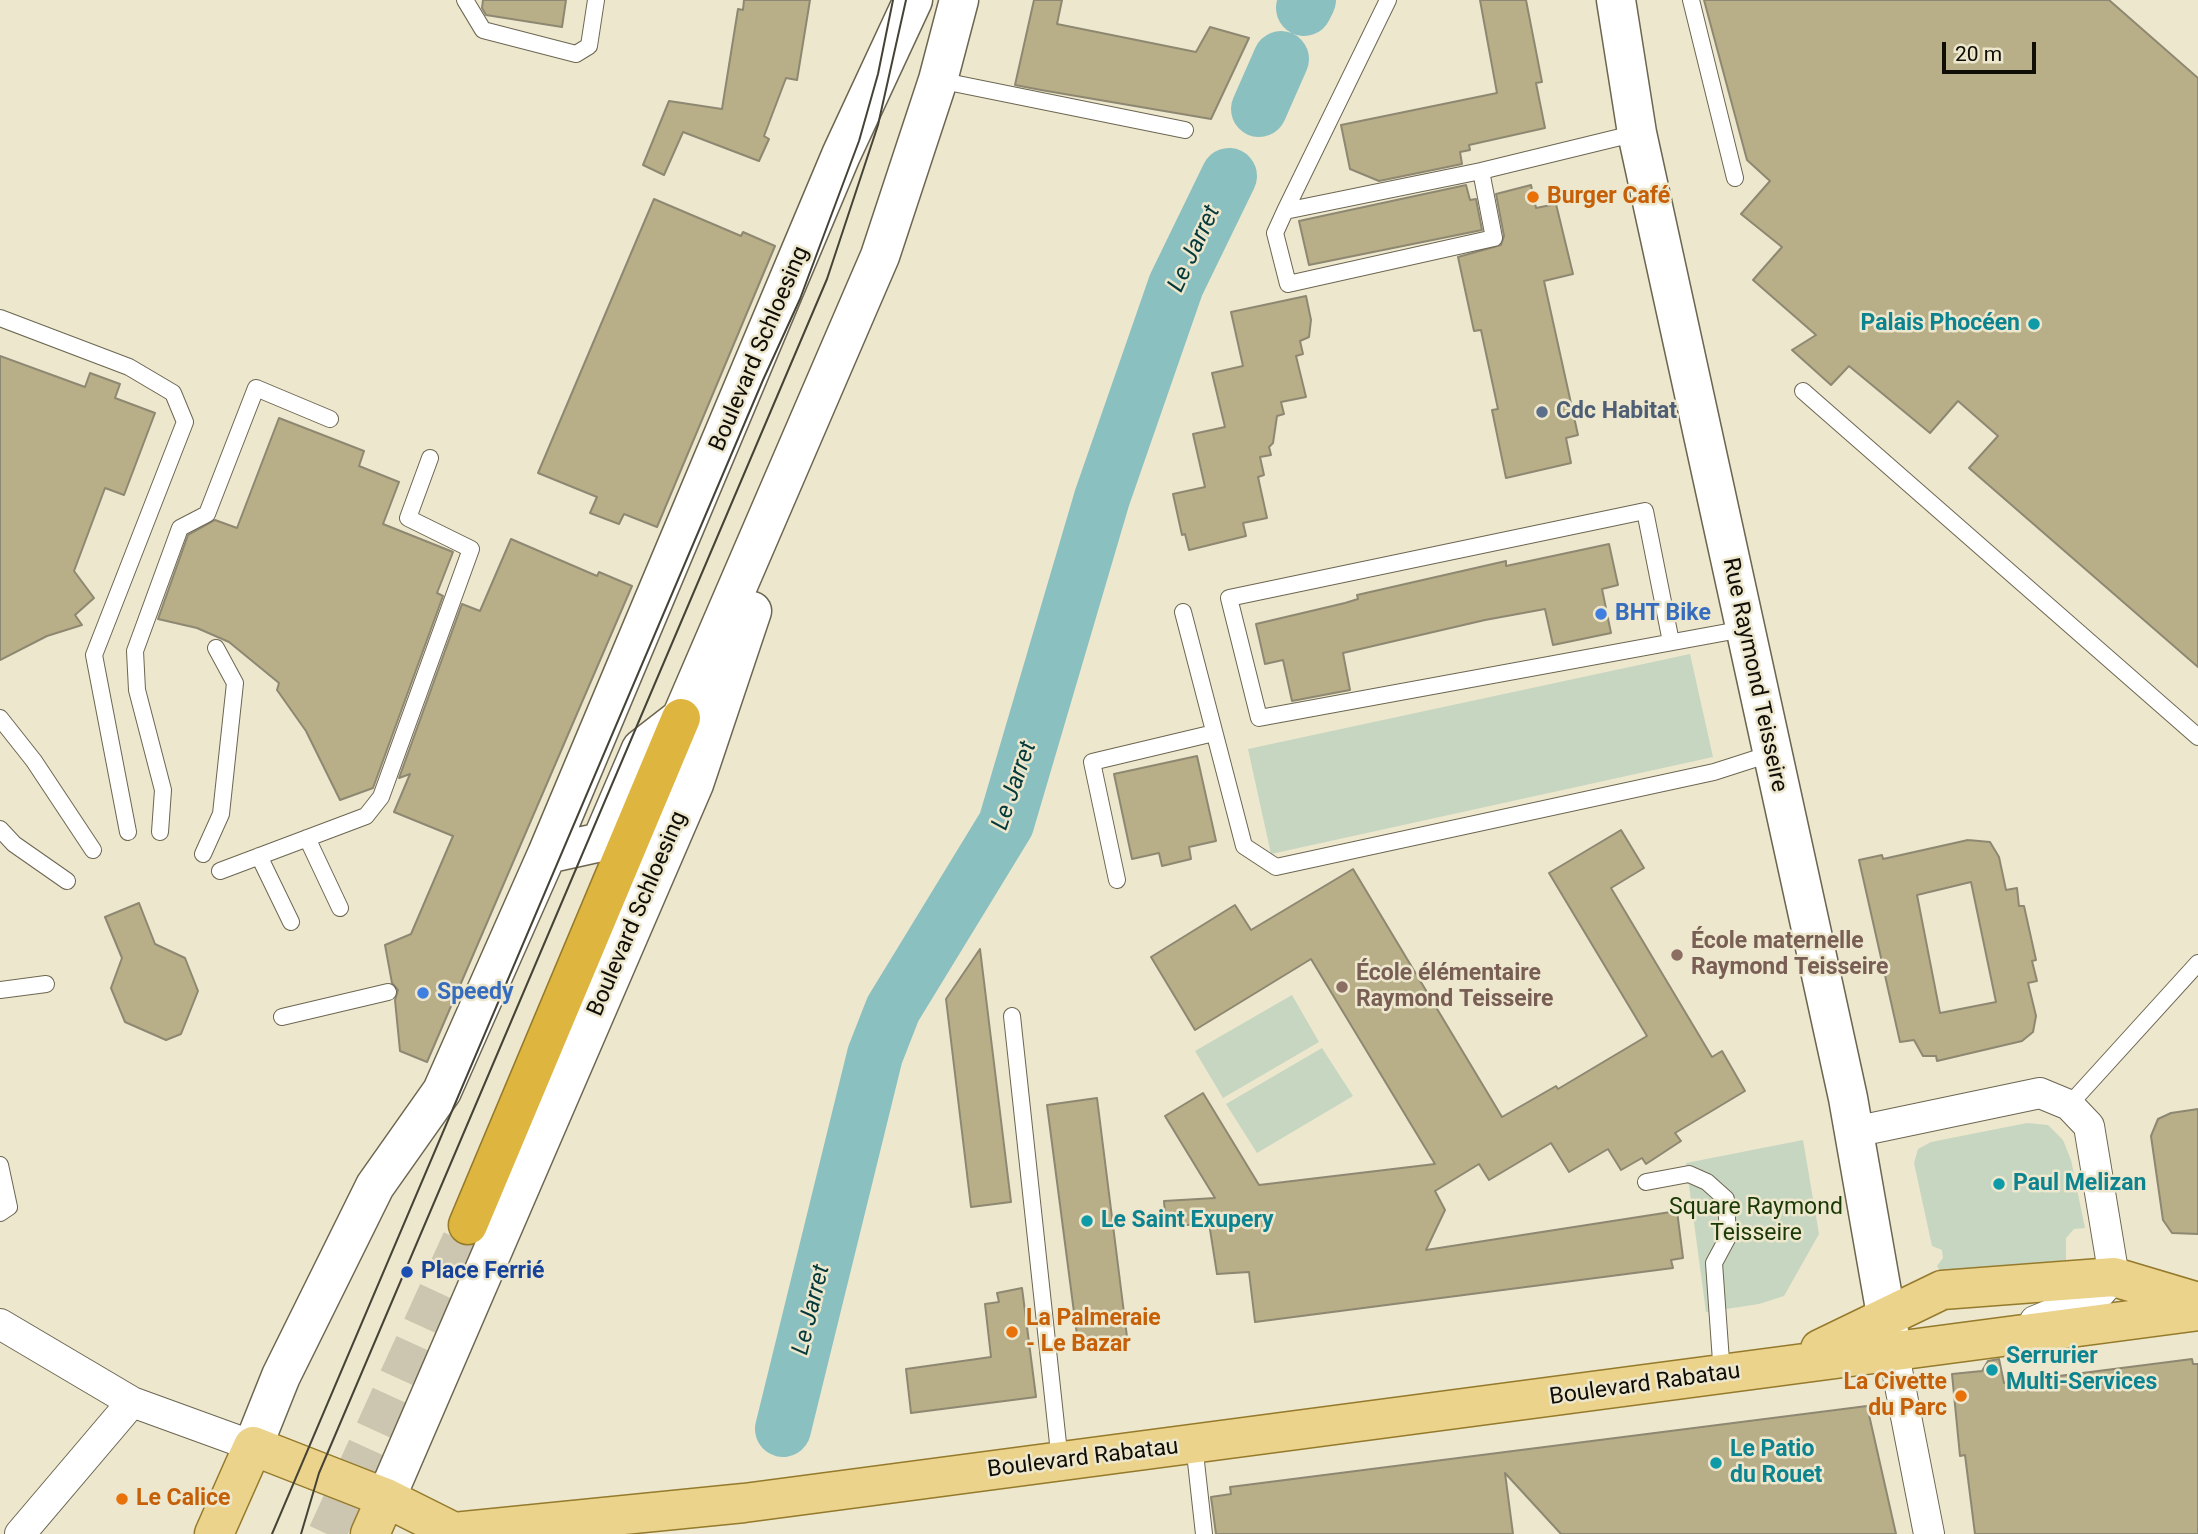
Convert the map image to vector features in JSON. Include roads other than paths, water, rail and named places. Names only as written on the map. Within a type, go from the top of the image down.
[{"type":"highway","points":[[468,1225],[681,718]]},
{"type":"main road","name":"Boulevard Schloesing","points":[[253,1446],[281,1376],[375,1186],[442,1091],[547,854],[841,155],[913,0]]},
{"type":"main road","name":"Boulevard Schloesing","points":[[547,854],[601,842],[641,750],[681,718],[880,256],[937,80],[959,0]]},
{"type":"main road","name":"Rue Raymond Teisseire","points":[[1616,0],[1637,133],[1854,1132],[1889,1334]]},
{"type":"main road","name":"Boulevard Schloesing","points":[[386,1498],[694,784],[751,614],[848,381],[853,317]]},
{"type":"main road","name":"Boulevard Rabatau","points":[[253,1446],[386,1498],[454,1532],[760,1501],[1787,1366],[1889,1334],[1942,1290],[2115,1277],[2198,1302]]},
{"type":"main road","name":"Boulevard Rabatau","points":[[1889,1334],[1963,1343],[2198,1311]]},
{"type":"main road","points":[[214,1534],[253,1446]]},
{"type":"main road","points":[[370,1534],[386,1498]]},
{"type":"street","points":[[1854,1132],[2040,1093],[2068,1105],[2089,1126],[2115,1277]]},
{"type":"street","name":"Boulevard Rabatau","points":[[1963,1343],[2078,1306],[2097,1296],[2115,1277]]},
{"type":"street","points":[[0,1324],[132,1402],[253,1446]]},
{"type":"street","points":[[1889,1334],[1929,1534]]},
{"type":"street","points":[[29,1532],[132,1402]]},
{"type":"lane","points":[[465,0],[483,30],[576,54],[589,46],[596,0]]},
{"type":"lane","points":[[1388,0],[1275,233],[1288,284],[1494,238],[1481,171]]},
{"type":"lane","points":[[1690,0],[1735,178]]},
{"type":"lane","points":[[937,80],[1185,130]]},
{"type":"lane","points":[[1284,211],[1481,171],[1637,133]]},
{"type":"lane","points":[[0,318],[129,367],[173,393],[185,422],[94,655],[128,832]]},
{"type":"lane","points":[[160,832],[163,790],[136,690],[135,651],[180,528],[207,514],[256,388],[330,419]]},
{"type":"lane","points":[[1803,391],[2198,737]]},
{"type":"lane","points":[[220,871],[366,816],[381,797],[471,549],[408,518],[430,458]]},
{"type":"lane","points":[[1671,642],[1645,511],[1229,598],[1259,718],[1744,629]]},
{"type":"lane","points":[[1183,612],[1244,846],[1276,867],[1714,772],[1770,754]]},
{"type":"lane","points":[[203,855],[221,814],[235,683],[216,648]]},
{"type":"lane","points":[[0,718],[34,761],[93,850]]},
{"type":"lane","points":[[1117,880],[1092,762],[1214,733]]},
{"type":"lane","points":[[0,829],[14,844],[67,881]]},
{"type":"lane","points":[[307,838],[340,908]]},
{"type":"lane","points":[[259,856],[291,922]]},
{"type":"lane","points":[[2068,1105],[2198,963]]},
{"type":"lane","points":[[0,990],[46,984]]},
{"type":"lane","points":[[282,1017],[388,992]]},
{"type":"lane","points":[[1012,1016],[1060,1462]]},
{"type":"lane","points":[[0,1165],[9,1207],[0,1213]]},
{"type":"lane","points":[[1646,1182],[1689,1174],[1707,1182],[1726,1199],[1728,1237],[1714,1263],[1722,1375]]},
{"type":"lane","points":[[1194,1444],[1204,1534]]},
{"type":"waterway","name":"Le Jarret","points":[[1304,8],[1308,0]]},
{"type":"waterway","name":"Le Jarret","points":[[1259,109],[1281,59]]},
{"type":"waterway","name":"Le Jarret","points":[[783,1429],[875,1055],[893,1009],[1006,824],[1102,498],[1176,285],[1229,176]]},
{"type":"tunnel","points":[[327,1534],[468,1225]]},
{"type":"tram line","points":[[272,1534],[763,380],[800,299],[859,141],[878,74],[893,0]]},
{"type":"tram line","points":[[301,1534],[319,1473],[827,279],[878,125],[906,0]]},
{"type":"place","name":"Burger Café","points":[[1533,197]]},
{"type":"place","name":"Palais Phocéen","points":[[2034,324]]},
{"type":"place","name":"Cdc Habitat","points":[[1542,412]]},
{"type":"place","name":"BHT Bike","points":[[1601,614]]},
{"type":"place","name":"École maternelle Raymond Teisseire","points":[[1677,955]]},
{"type":"place","name":"École élémentaire Raymond Teisseire","points":[[1342,987]]},
{"type":"place","name":"Speedy","points":[[423,993]]},
{"type":"place","name":"Paul Melizan","points":[[1999,1184]]},
{"type":"place","name":"Le Saint Exupery","points":[[1087,1221]]},
{"type":"place","name":"Place Ferrié","points":[[407,1272]]},
{"type":"place","name":"La Palmeraie - Le Bazar","points":[[1012,1332]]},
{"type":"place","name":"Serrurier Multi-Services","points":[[1992,1370]]},
{"type":"place","name":"La Civette du Parc","points":[[1961,1396]]},
{"type":"place","name":"Le Patio du Rouet","points":[[1716,1463]]},
{"type":"place","name":"Le Calice","points":[[122,1499]]},
{"type":"park label","name":"Square Raymond Teisseire","points":[[1756,1221]]}]
